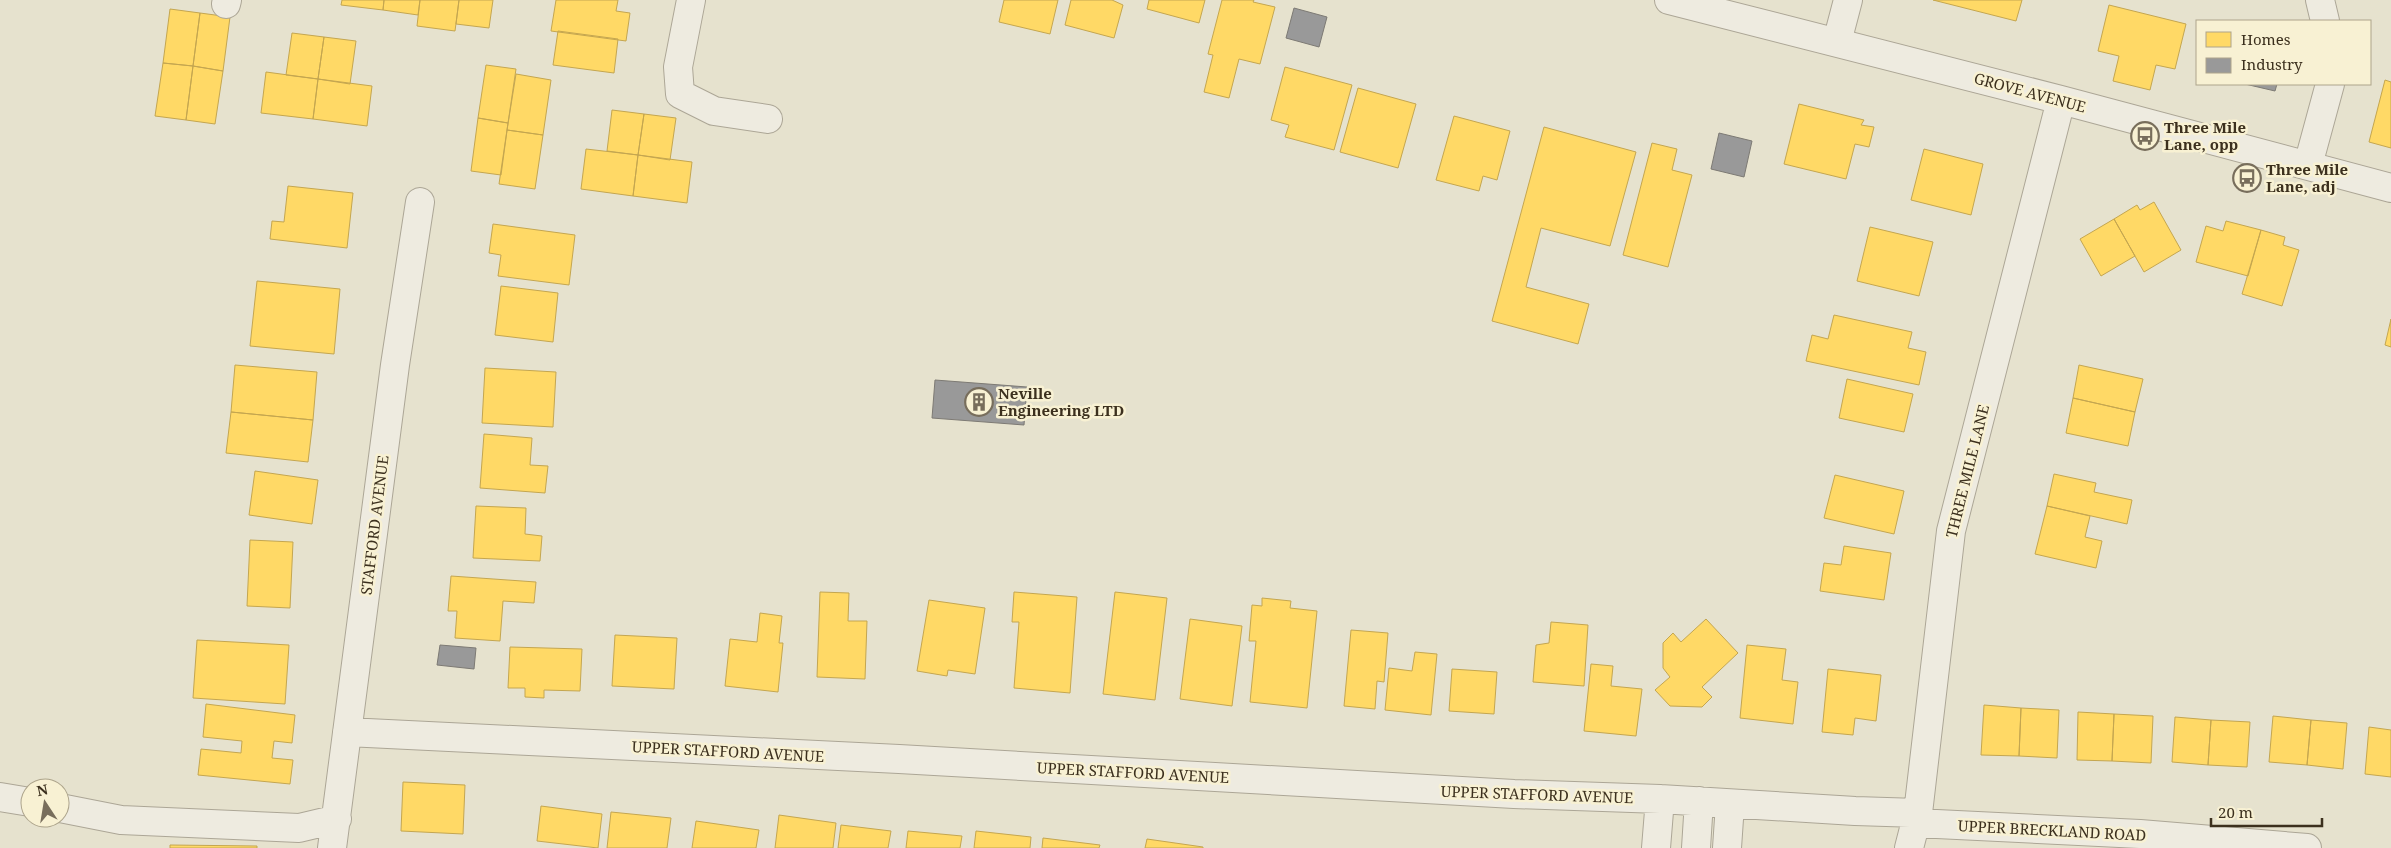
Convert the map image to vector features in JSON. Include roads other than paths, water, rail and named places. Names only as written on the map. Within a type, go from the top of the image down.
[{"type":"street","points":[[691,0],[678,67],[680,94],[714,111],[768,119]]},
{"type":"street","name":"GROVE AVENUE","points":[[1668,0],[2308,164],[2391,188]]},
{"type":"street","points":[[1837,42],[1848,0]]},
{"type":"street","points":[[2320,0],[2325,20]]},
{"type":"street","points":[[2308,164],[2330,85]]},
{"type":"street","name":"THREE MILE LANE","points":[[1915,828],[1951,531],[2061,100]]},
{"type":"street","name":"STAFFORD AVENUE","points":[[332,848],[394,375],[420,202]]},
{"type":"street","name":"UPPER STAFFORD AVENUE","points":[[347,732],[909,759],[1504,793],[1699,801],[1915,828]]},
{"type":"street","points":[[0,797],[20,800]]},
{"type":"street","points":[[1656,848],[1660,799]]},
{"type":"street","points":[[1696,848],[1699,801]]},
{"type":"street","points":[[1727,848],[1730,804]]},
{"type":"street","points":[[70,810],[121,820],[299,828],[337,819]]},
{"type":"street","name":"UPPER BRECKLAND ROAD","points":[[1915,828],[2140,834],[2307,848]]},
{"type":"place","name":"Three Mile Lane, opp","points":[[2145,136]]},
{"type":"place","name":"Three Mile Lane, adj","points":[[2247,178]]},
{"type":"place","name":"Neville Engineering LTD","points":[[979,402]]}]
